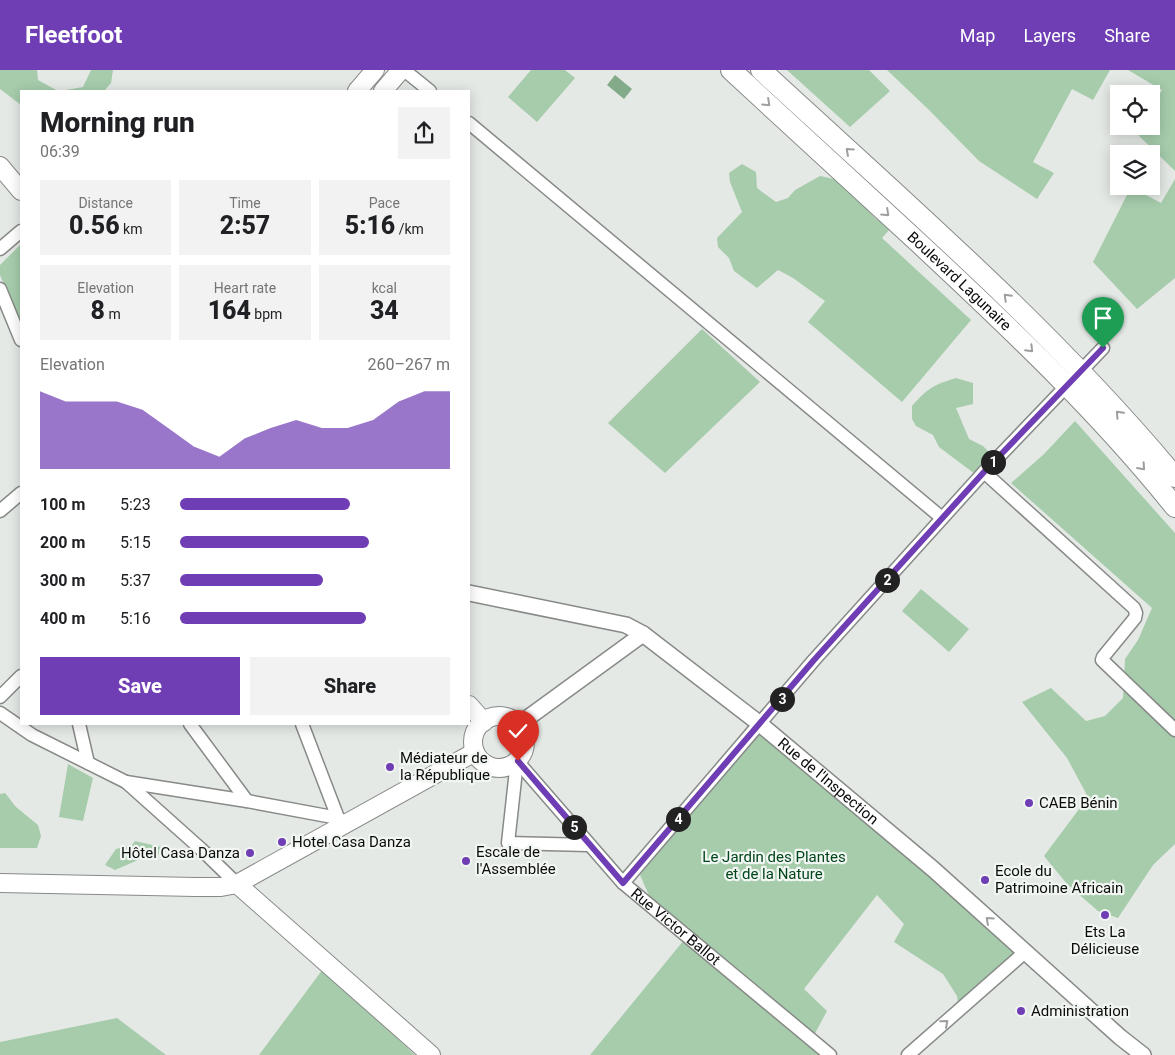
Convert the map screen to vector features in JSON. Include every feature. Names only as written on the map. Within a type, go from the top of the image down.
[{"type":"highway","name":"Boulevard Lagunaire","points":[[731,70],[975,296],[1073,379],[1175,477]]},
{"type":"highway","name":"Boulevard Lagunaire","points":[[761,70],[986,276],[1073,379],[1175,507]]},
{"type":"main road","points":[[358,90],[375,70]]},
{"type":"main road","points":[[384,90],[402,70]]},
{"type":"main road","points":[[0,166],[20,190]]},
{"type":"main road","points":[[470,705],[484,722]]},
{"type":"main road","points":[[494,717],[512,720],[518,725],[523,732],[525,741],[523,754],[518,761],[507,767],[494,768],[483,762],[476,752],[474,744],[474,735],[478,728],[484,722],[494,717]]},
{"type":"main road","points":[[0,883],[196,887],[220,887],[237,884],[342,821],[476,752]]},
{"type":"main road","points":[[237,884],[431,1055]]},
{"type":"street","points":[[402,70],[429,90]]},
{"type":"street","points":[[470,124],[942,518]]},
{"type":"street","points":[[0,249],[20,232]]},
{"type":"street","points":[[1,297],[20,338]]},
{"type":"street","points":[[623,883],[814,660],[984,472],[1103,348]]},
{"type":"street","points":[[984,472],[1134,608],[1135,618],[1102,660],[1175,730]]},
{"type":"street","points":[[0,511],[20,494]]},
{"type":"street","name":"Rue de l'Inspection","points":[[470,593],[635,628],[760,724],[933,869],[1143,1055]]},
{"type":"street","points":[[518,725],[643,634]]},
{"type":"street","points":[[0,697],[20,677]]},
{"type":"street","points":[[0,713],[32,735],[126,782],[237,884]]},
{"type":"street","points":[[79,725],[88,763]]},
{"type":"street","points":[[191,725],[247,801]]},
{"type":"street","points":[[302,725],[342,821]]},
{"type":"street","points":[[518,761],[508,843],[588,845]]},
{"type":"street","name":"Rue Victor Ballot","points":[[518,761],[588,845],[623,883],[830,1055]]},
{"type":"street","points":[[126,782],[247,801],[342,821]]},
{"type":"street","points":[[908,1055],[1025,952]]},
{"type":"green space","points":[[0,70],[37,70],[38,80],[56,90],[20,90],[20,104],[0,89]]},
{"type":"green space","points":[[91,70],[113,70],[111,83],[105,90],[66,90],[83,87]]},
{"type":"green space","points":[[531,70],[565,70],[575,78],[537,122],[508,97]]},
{"type":"green space","points":[[787,70],[869,70],[890,91],[850,127]]},
{"type":"green space","points":[[887,70],[1110,70],[1093,100],[1072,89],[1033,162],[1054,173],[1037,199],[979,161]]},
{"type":"green space","points":[[1128,70],[1175,70],[1175,171],[1160,156],[1160,145],[1148,145],[1138,135],[1160,135],[1160,93],[1162,90],[1160,85],[1154,85]]},
{"type":"green space","points":[[742,164],[756,172],[757,188],[776,202],[788,198],[795,190],[820,176],[834,179],[846,186],[875,218],[890,229],[882,238],[971,320],[902,402],[808,322],[825,301],[793,278],[778,270],[757,288],[734,271],[729,258],[718,247],[717,238],[742,212],[730,182],[729,173]]},
{"type":"green space","points":[[1175,179],[1175,278],[1137,309],[1093,262],[1127,195],[1146,195],[1161,203]]},
{"type":"green space","points":[[20,245],[20,322],[0,275],[0,265]]},
{"type":"green space","points":[[702,329],[760,382],[665,473],[608,423]]},
{"type":"green space","points":[[956,378],[973,383],[973,404],[956,408],[969,439],[983,446],[994,457],[979,477],[939,447],[933,435],[916,426],[912,419],[912,406],[922,395],[936,385]]},
{"type":"green space","points":[[1075,421],[1175,533],[1175,844],[1153,865],[1118,918],[1098,911],[1067,884],[1044,856],[1088,797],[1067,758],[1022,702],[1051,688],[1086,721],[1105,716],[1123,698],[1125,659],[1138,640],[1152,608],[1011,483],[1043,455]]},
{"type":"green space","points":[[921,589],[969,629],[949,652],[902,611]]},
{"type":"green space","name":"Le Jardin des Plantes et de la Nature","points":[[760,724],[1025,952],[959,1010],[957,996],[943,974],[894,942],[904,924],[877,895],[804,989],[827,1011],[812,1039],[655,909],[640,875]]},
{"type":"green space","points":[[68,764],[93,778],[83,821],[59,817]]},
{"type":"green space","points":[[5,793],[16,807],[38,825],[41,836],[37,848],[0,848],[0,794]]},
{"type":"green space","points":[[135,841],[161,847],[158,856],[145,857],[115,870],[105,865],[116,849],[132,845]]},
{"type":"green space","points":[[684,940],[822,1055],[590,1055]]},
{"type":"green space","points":[[323,969],[415,1055],[259,1055]]},
{"type":"green space","points":[[117,1018],[166,1055],[0,1055],[0,1042]]},
{"type":"shaded area","points":[[615,75],[632,89],[624,99],[607,85]]},
{"type":"place","name":"Médiateur de la République","points":[[390,767]]},
{"type":"place","name":"CAEB Bénin","points":[[1029,803]]},
{"type":"place","name":"Hotel Casa Danza","points":[[282,842]]},
{"type":"place","name":"Hôtel Casa Danza","points":[[250,853]]},
{"type":"place","name":"Escale de l'Assemblée","points":[[466,861]]},
{"type":"place","name":"Ecole du Patrimoine Africain","points":[[985,880]]},
{"type":"place","name":"Ets La Délicieuse","points":[[1105,915]]},
{"type":"place","name":"Administration","points":[[1021,1011]]},
{"type":"route","points":[[518,761],[588,845],[623,883],[814,660],[984,472],[1103,348]]}]
